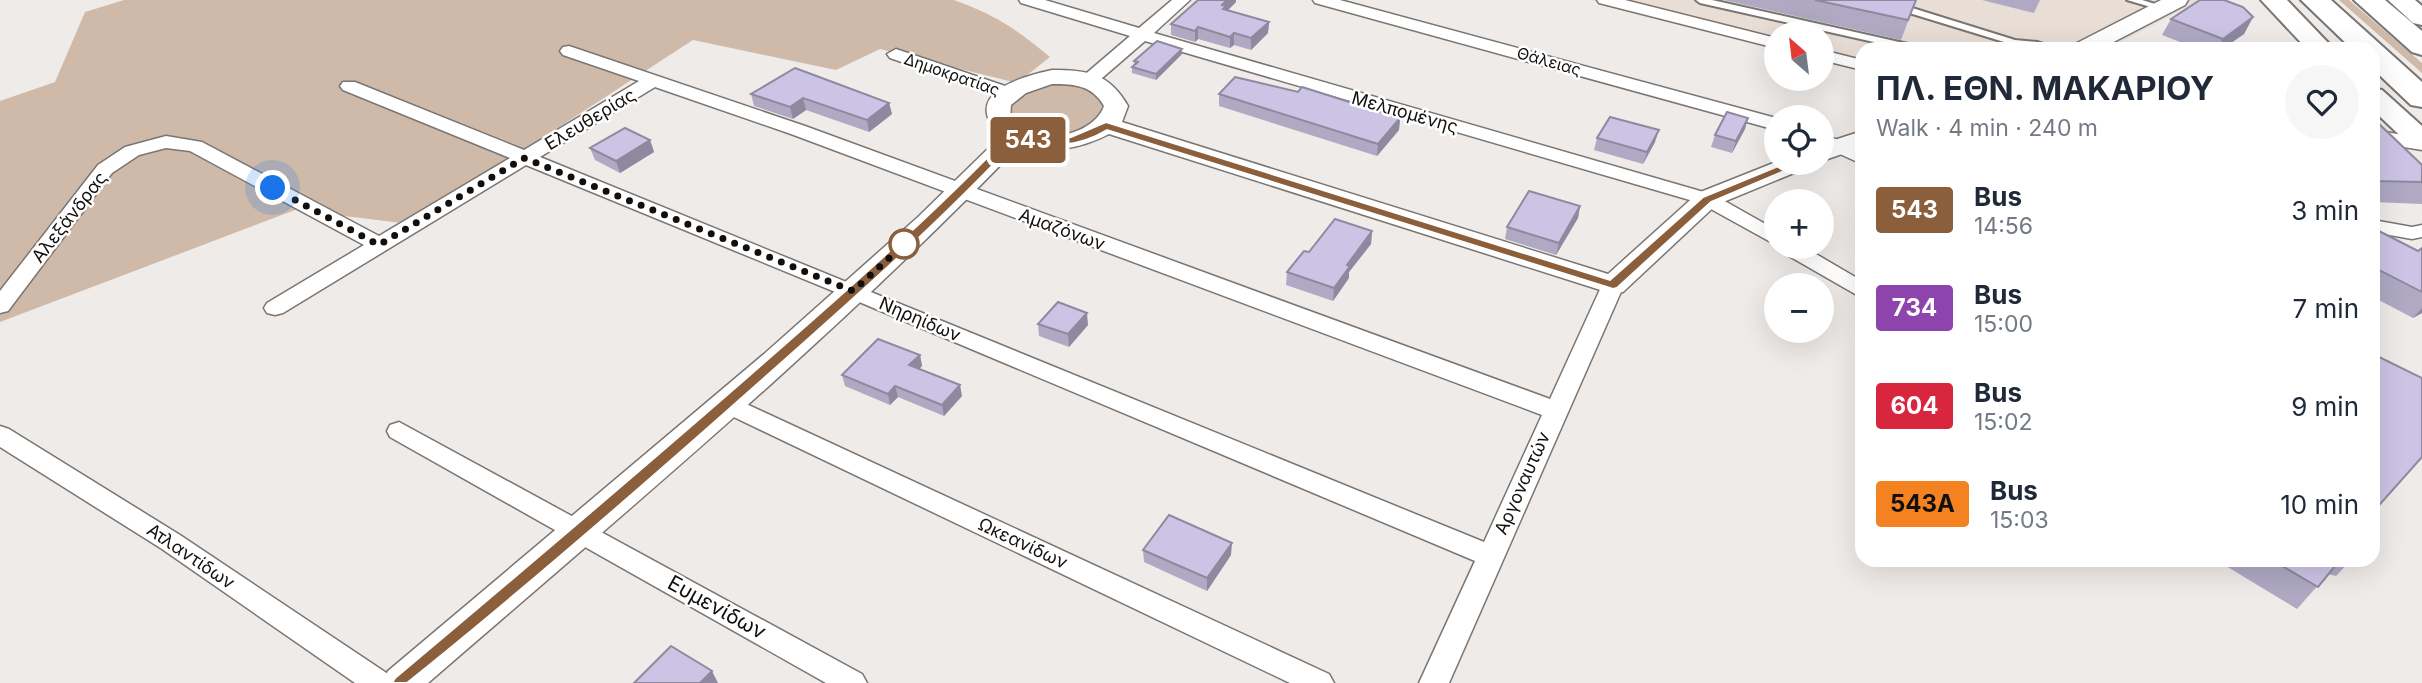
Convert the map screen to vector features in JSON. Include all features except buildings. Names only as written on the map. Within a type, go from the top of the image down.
[{"type":"highway","points":[[2315,0],[2360,42]]},
{"type":"highway","points":[[2368,0],[2422,46]]},
{"type":"highway","points":[[2380,59],[2422,98]]},
{"type":"main road","points":[[2273,0],[2314,42]]},
{"type":"main road","points":[[2400,0],[2422,18]]},
{"type":"main road","points":[[2380,104],[2413,142]]},
{"type":"street","name":"Μελπομένης","points":[[1027,0],[1395,110],[1707,199],[1764,232]]},
{"type":"street","points":[[1088,81],[1182,0]]},
{"type":"street","name":"Θάλειας","points":[[1321,0],[1764,121]]},
{"type":"street","points":[[1605,0],[1764,40]]},
{"type":"street","points":[[2096,42],[2169,4]]},
{"type":"street","name":"Αμαζόνων","points":[[569,51],[798,130],[1554,411]]},
{"type":"street","name":"Δημοκρατίας","points":[[896,54],[1008,93]]},
{"type":"street","points":[[1834,58],[1855,63]]},
{"type":"street","points":[[1052,77],[1088,81],[1103,87],[1112,96],[1116,106],[1113,117],[1106,125],[1090,135],[1071,141],[1032,141],[1015,136],[1002,126],[997,116],[998,105],[1008,93],[1033,81],[1052,77]]},
{"type":"street","name":"Ελευθερίας","points":[[275,308],[654,80]]},
{"type":"street","name":"Νηρηίδων","points":[[349,86],[853,291],[1490,556]]},
{"type":"street","points":[[1106,125],[1613,285],[1707,199],[1767,175]]},
{"type":"street","points":[[401,683],[727,404],[962,192],[1015,136]]},
{"type":"street","points":[[2380,137],[2413,142],[2422,164]]},
{"type":"street","name":"Αλεξάνδρας","points":[[0,306],[105,169],[132,151],[166,142],[195,146],[379,245]]},
{"type":"street","points":[[1836,144],[1855,154]]},
{"type":"street","points":[[2380,227],[2412,233],[2422,231]]},
{"type":"street","points":[[1809,259],[1855,286]]},
{"type":"street","name":"Αργοναυτών","points":[[1434,683],[1554,411],[1613,285]]},
{"type":"street","name":"Ωκεανίδων","points":[[727,404],[1319,683]]},
{"type":"street","name":"Ευμενίδων","points":[[399,431],[852,683]]},
{"type":"street","name":"Ατλαντίδων","points":[[0,435],[171,542],[378,683]]},
{"type":"lane","points":[[1700,0],[1886,42]]},
{"type":"lane","points":[[2131,0],[2169,4]]},
{"type":"lane","points":[[1909,10],[2011,41],[2030,42]]},
{"type":"shaded area","points":[[124,0],[954,0],[1005,24],[1050,57],[1017,83],[880,49],[836,70],[693,40],[410,224],[295,210],[0,322],[0,101],[55,82],[85,12]]},
{"type":"shaded area","points":[[1590,0],[2202,0],[2120,42],[1855,42],[1855,68],[1834,62],[1834,21],[1764,21],[1764,45]]},
{"type":"shaded area","points":[[2339,0],[2349,0],[2422,63],[2422,73]]},
{"type":"shaded area","points":[[1059,84],[1089,91],[1102,105],[1096,117],[1086,127],[1056,136],[1040,135],[1026,131],[1015,122],[1009,110],[1018,98],[1037,89]]},
{"type":"bus line","name":"543","points":[[401,683],[727,404],[962,192],[1015,136],[1051,143],[1071,141],[1090,135],[1106,125],[1613,285],[1707,199],[1767,175]]},
{"type":"route","points":[[273,188],[379,245],[524,158],[853,291],[910,239],[904,244]]}]
